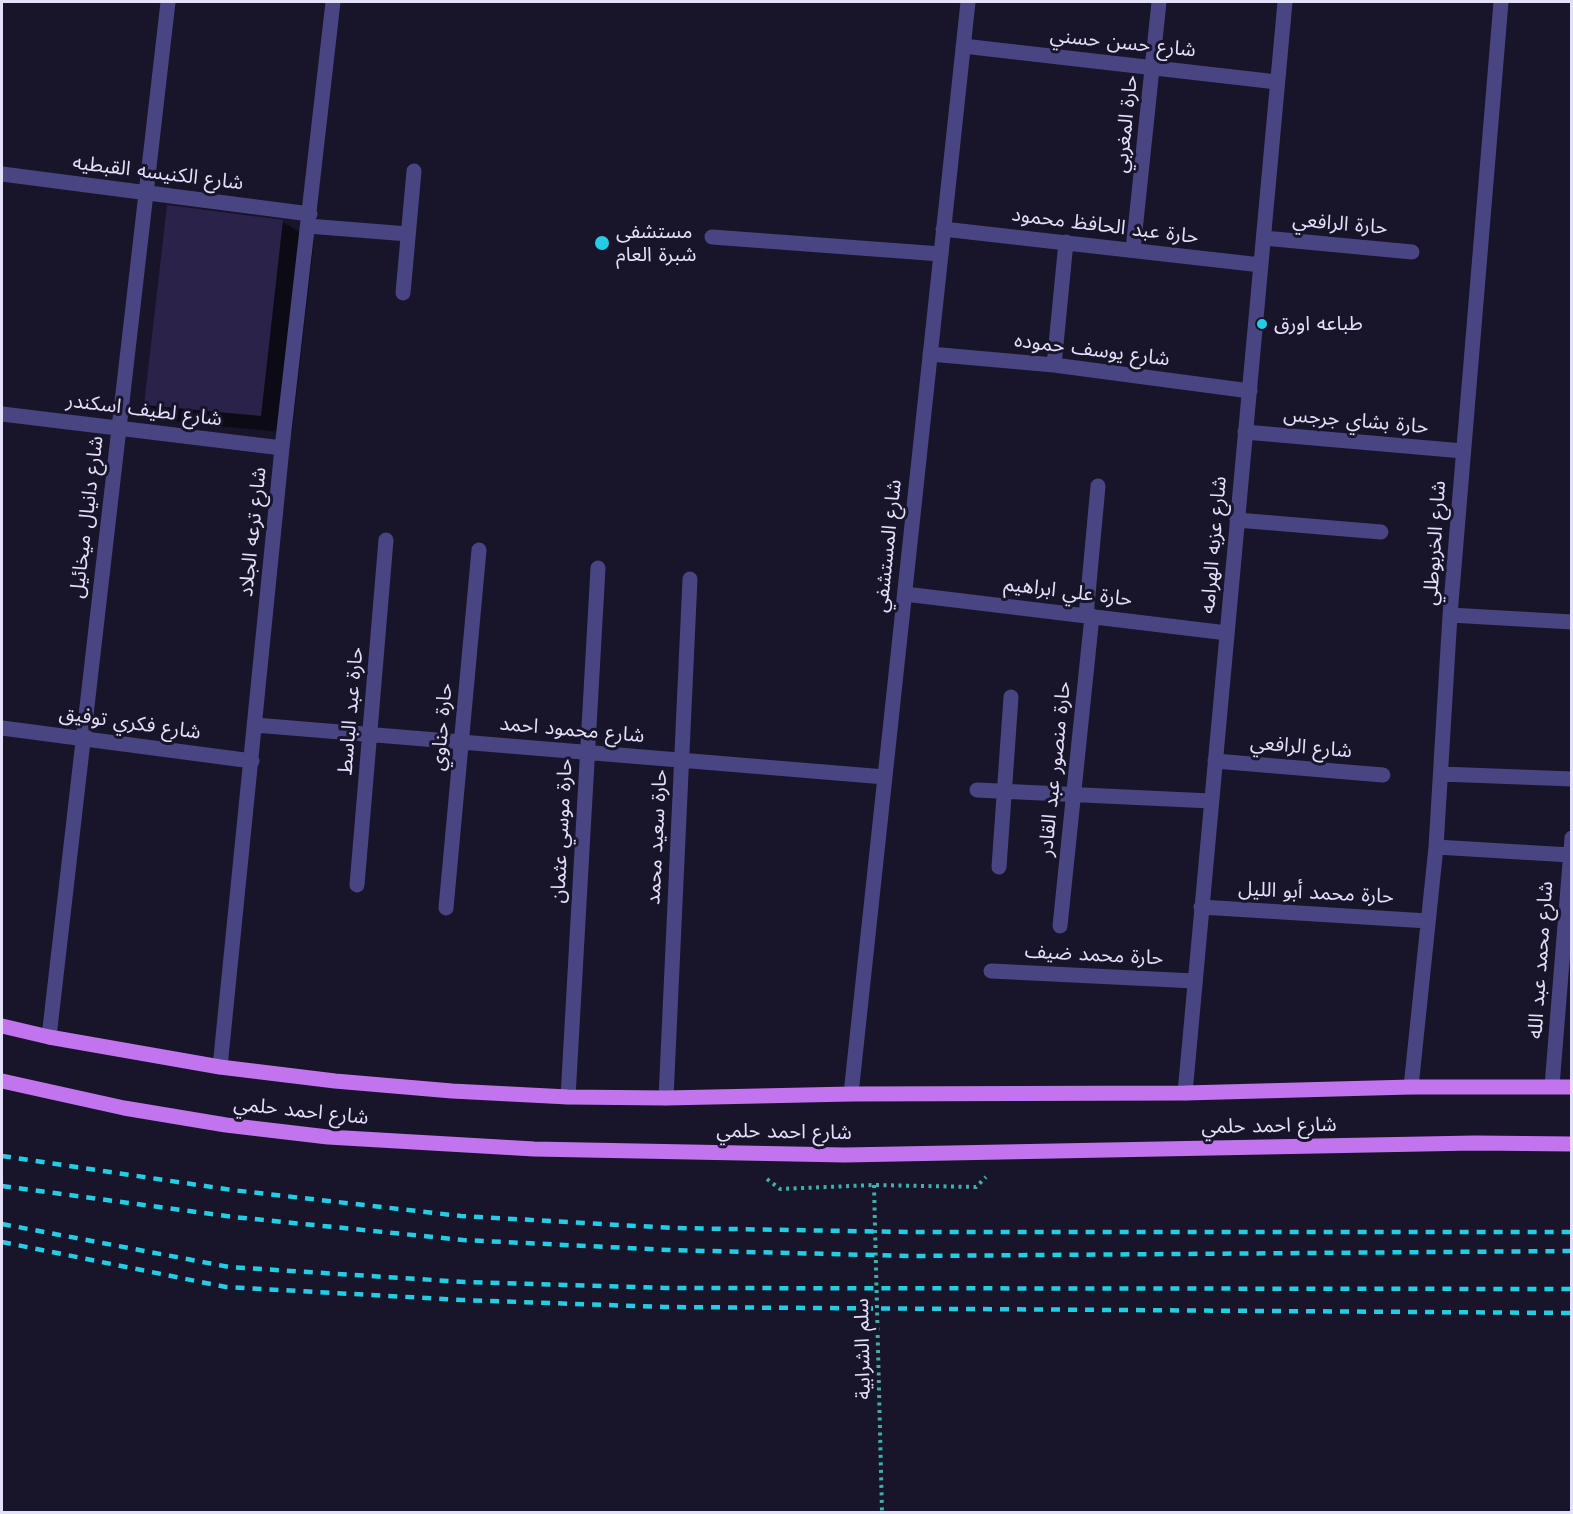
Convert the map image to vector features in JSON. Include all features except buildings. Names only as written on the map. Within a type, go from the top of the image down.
[{"type":"main road","name":"شارع احمد حلمي","points":[[2,1026],[49,1037],[220,1067],[335,1081],[452,1091],[568,1097],[1185,1093],[1411,1087],[1572,1087]]},
{"type":"main road","name":"شارع احمد حلمي","points":[[2,1081],[124,1108],[226,1125],[328,1137],[534,1149],[845,1155],[1476,1143],[1572,1144]]},
{"type":"street","name":"شارع دانيال ميخائيل","points":[[49,1037],[168,2]]},
{"type":"street","name":"شارع ترعه الجلاد","points":[[220,1067],[282,448],[333,2]]},
{"type":"street","name":"شارع المستشفي","points":[[851,1094],[968,2]]},
{"type":"street","name":"حارة المغربي","points":[[1133,250],[1159,2]]},
{"type":"street","name":"شارع عزبه الهرامه","points":[[1185,1093],[1286,2]]},
{"type":"street","name":"شارع الخربوطلي","points":[[1411,1087],[1436,847],[1450,615],[1501,2]]},
{"type":"street","name":"شارع حسن حسني","points":[[963,46],[1277,82]]},
{"type":"street","points":[[403,293],[414,171]]},
{"type":"street","name":"شارع الكنيسه القبطيه","points":[[2,174],[146,193],[408,234]]},
{"type":"street","name":"حارة عبد الحافظ محمود","points":[[943,229],[1261,265]]},
{"type":"street","points":[[712,237],[941,254]]},
{"type":"street","name":"حارة الرافعي","points":[[1264,238],[1412,252]]},
{"type":"street","points":[[1054,365],[1066,242]]},
{"type":"street","name":"شارع يوسف حموده","points":[[930,354],[1054,365],[1250,391]]},
{"type":"street","name":"شارع لطيف اسكندر","points":[[2,414],[282,448]]},
{"type":"street","name":"حارة بشاي جرجس","points":[[1245,432],[1463,451]]},
{"type":"street","name":"حارة منصور عبد القادر","points":[[1060,926],[1089,616],[1098,486]]},
{"type":"street","points":[[1237,520],[1381,532]]},
{"type":"street","name":"حارة عبد الباسط","points":[[357,885],[386,540]]},
{"type":"street","name":"حارة حناوي","points":[[446,908],[479,550]]},
{"type":"street","name":"حارة موسي عثمان","points":[[568,1097],[598,568]]},
{"type":"street","name":"حارة سعيد محمد","points":[[666,1098],[690,579]]},
{"type":"street","name":"حارة علي ابراهيم","points":[[904,594],[1227,633]]},
{"type":"street","points":[[1450,615],[1572,622]]},
{"type":"street","points":[[999,867],[1011,697]]},
{"type":"street","name":"شارع محمود احمد","points":[[255,725],[885,777]]},
{"type":"street","name":"شارع فكري توفيق","points":[[2,728],[252,761]]},
{"type":"street","name":"شارع الرافعي","points":[[1215,761],[1383,775]]},
{"type":"street","points":[[1441,774],[1572,780]]},
{"type":"street","points":[[977,790],[1211,801]]},
{"type":"street","name":"شارع محمد عبد الله","points":[[1552,1086],[1572,838]]},
{"type":"street","points":[[1436,847],[1570,855]]},
{"type":"street","name":"حارة محمد أبو الليل","points":[[1202,907],[1428,921]]},
{"type":"street","name":"حارة محمد ضيف","points":[[991,971],[1195,981]]},
{"type":"path","points":[[780,1189],[874,1185],[976,1187]]},
{"type":"path","name":"سلم الشرابية","points":[[874,1185],[882,1512]]},
{"type":"railway","points":[[2,1156],[232,1190],[461,1216],[673,1228],[908,1232],[1572,1232]]},
{"type":"railway","points":[[2,1186],[234,1217],[463,1240],[669,1250],[911,1256],[1572,1251]]},
{"type":"railway","points":[[2,1224],[229,1267],[465,1282],[665,1288],[1572,1289]]},
{"type":"railway","points":[[2,1242],[226,1287],[462,1300],[664,1307],[1572,1313]]},
{"type":"place","name":"مستشفى شبرة العام","points":[[602,243]]},
{"type":"place","name":"طباعه اورق","points":[[1262,324]]}]
